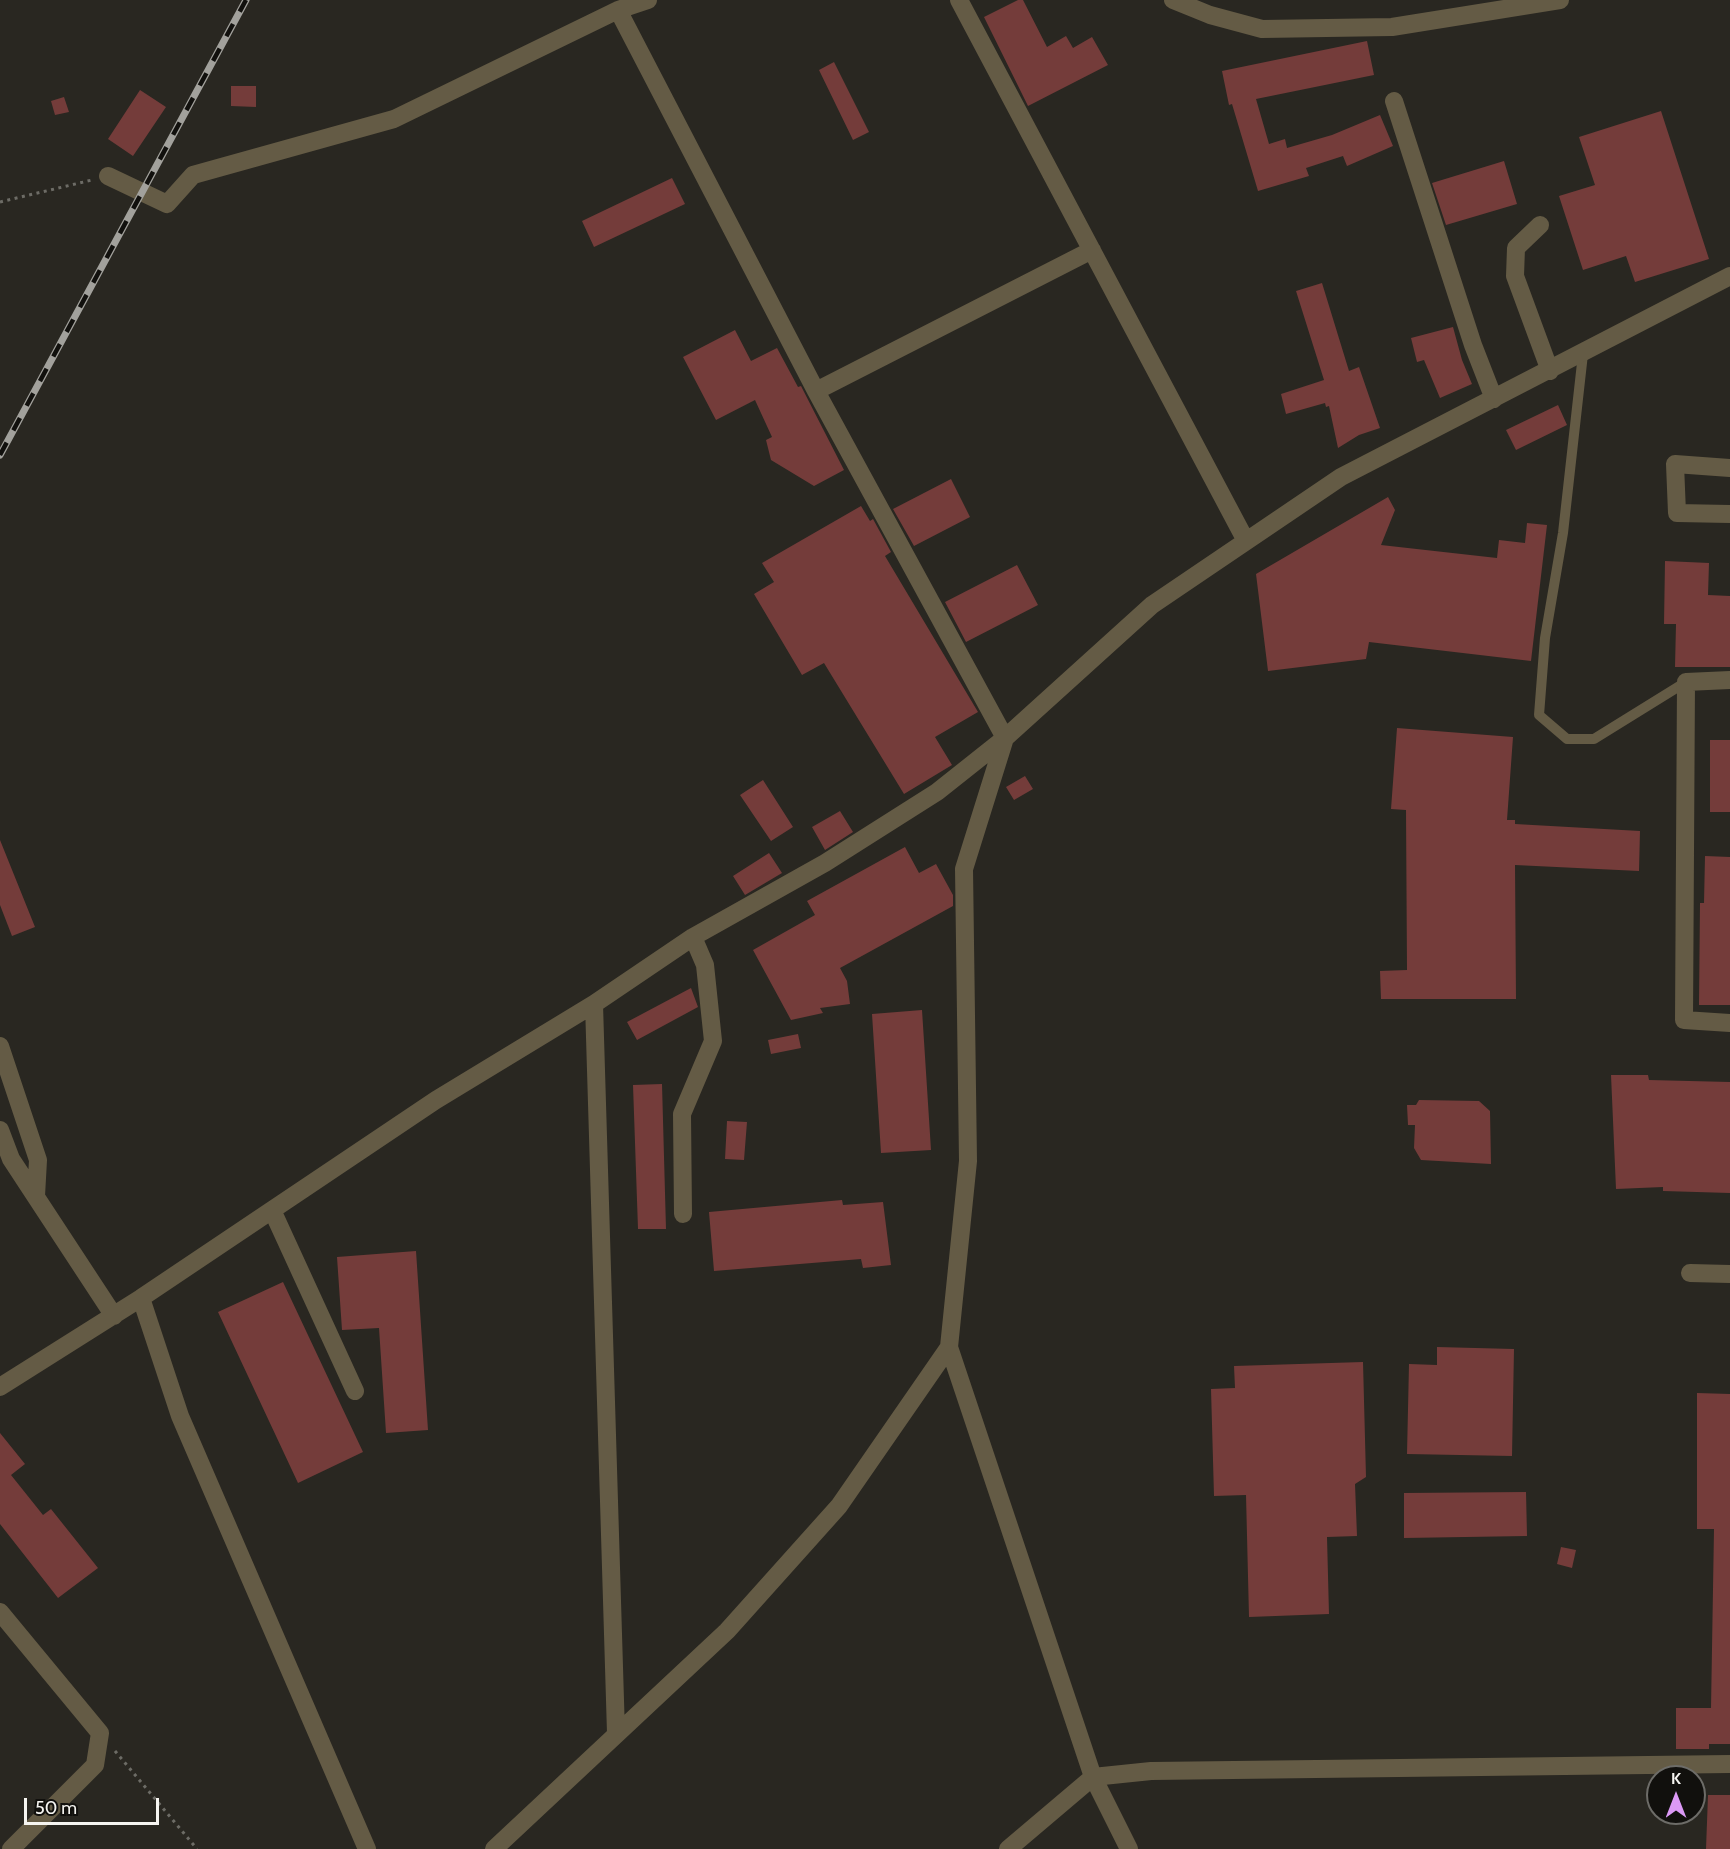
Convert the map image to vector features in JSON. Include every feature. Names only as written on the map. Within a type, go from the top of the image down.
[{"type":"street","points":[[108,176],[167,204],[193,175],[394,119],[618,10],[648,0]]},
{"type":"street","points":[[959,0],[1246,541]]},
{"type":"street","points":[[1173,0],[1210,15],[1262,29],[1392,27],[1551,1]]},
{"type":"street","points":[[618,10],[816,391],[1005,738],[964,869],[968,1161],[949,1347],[1094,1777],[1129,1849]]},
{"type":"street","points":[[1394,101],[1473,345],[1494,399]]},
{"type":"street","points":[[1540,225],[1516,248],[1515,276],[1550,371]]},
{"type":"street","points":[[816,391],[1092,250]]},
{"type":"street","points":[[0,1387],[114,1316],[436,1100],[594,1004],[693,937],[836,856],[937,792],[1005,738],[1152,605],[1341,477],[1583,354],[1730,276]]},
{"type":"street","points":[[1730,468],[1675,464],[1677,513],[1730,514]]},
{"type":"street","points":[[1730,680],[1686,682],[1684,1020],[1730,1023]]},
{"type":"street","points":[[683,1214],[682,1114],[713,1041],[705,965],[693,937]]},
{"type":"street","points":[[594,1004],[616,1733]]},
{"type":"street","points":[[0,1046],[38,1160],[36,1196]]},
{"type":"street","points":[[0,1130],[11,1159],[114,1316]]},
{"type":"street","points":[[272,1210],[355,1392]]},
{"type":"street","points":[[1690,1274],[1730,1274]]},
{"type":"street","points":[[141,1298],[180,1416],[368,1849]]},
{"type":"street","points":[[494,1849],[727,1631],[839,1506],[949,1347]]},
{"type":"street","points":[[0,1612],[100,1733],[95,1765],[11,1849]]},
{"type":"street","points":[[1008,1849],[1094,1777],[1151,1771],[1730,1764]]},
{"type":"lane","points":[[1583,354],[1563,533],[1545,638],[1539,715],[1567,739],[1594,739],[1686,682]]},
{"type":"path","points":[[0,202],[108,176]]},
{"type":"path","points":[[100,1733],[197,1849]]},
{"type":"building","points":[[1018,0],[1023,0],[1047,47],[1066,36],[1073,48],[1092,37],[1108,65],[1028,106],[984,17]]},
{"type":"building","points":[[1367,41],[1374,75],[1256,99],[1269,144],[1285,139],[1287,148],[1332,135],[1380,115],[1393,146],[1347,166],[1343,156],[1306,168],[1309,176],[1258,191],[1232,104],[1229,105],[1222,71]]},
{"type":"building","points":[[834,62],[869,132],[853,140],[819,70]]},
{"type":"building","points":[[231,86],[256,86],[256,107],[231,106]]},
{"type":"building","points":[[140,90],[166,107],[133,156],[108,139]]},
{"type":"building","points":[[64,97],[69,112],[55,115],[51,101]]},
{"type":"building","points":[[1661,111],[1709,259],[1635,282],[1626,256],[1583,270],[1559,196],[1595,185],[1579,137]]},
{"type":"building","points":[[1504,161],[1517,204],[1446,225],[1432,183]]},
{"type":"building","points":[[672,178],[685,204],[594,247],[582,221]]},
{"type":"building","points":[[1322,283],[1349,371],[1359,367],[1380,428],[1359,435],[1338,448],[1329,406],[1326,407],[1325,403],[1286,414],[1281,394],[1324,380],[1296,291]]},
{"type":"building","points":[[1453,327],[1462,360],[1472,384],[1440,398],[1424,360],[1417,362],[1411,338]]},
{"type":"building","points":[[735,330],[751,361],[777,348],[798,387],[801,386],[844,470],[814,486],[771,460],[766,440],[772,437],[755,400],[716,420],[683,357]]},
{"type":"building","points":[[1558,405],[1567,425],[1516,450],[1506,430]]},
{"type":"building","points":[[951,479],[970,517],[914,546],[893,509]]},
{"type":"building","points":[[1388,497],[1395,510],[1381,545],[1497,558],[1499,540],[1525,543],[1527,523],[1547,525],[1531,661],[1369,642],[1366,659],[1268,671],[1256,574]]},
{"type":"building","points":[[861,506],[870,521],[873,519],[891,552],[885,556],[978,712],[935,737],[952,765],[904,794],[824,663],[802,675],[754,594],[774,582],[762,563]]},
{"type":"building","points":[[1665,561],[1709,563],[1708,595],[1730,596],[1730,667],[1675,667],[1676,624],[1664,624]]},
{"type":"building","points":[[1017,565],[1038,605],[966,642],[945,602]]},
{"type":"building","points":[[1397,728],[1513,737],[1507,820],[1515,820],[1515,824],[1640,831],[1639,871],[1515,865],[1516,999],[1381,999],[1380,971],[1407,970],[1406,810],[1391,809]]},
{"type":"building","points":[[1710,740],[1730,740],[1730,812],[1710,812]]},
{"type":"building","points":[[1025,776],[1033,789],[1014,800],[1006,787]]},
{"type":"building","points":[[763,780],[793,827],[771,841],[740,795]]},
{"type":"building","points":[[840,811],[853,832],[825,850],[812,827]]},
{"type":"building","points":[[0,840],[35,927],[12,936],[0,905]]},
{"type":"building","points":[[905,847],[919,873],[936,864],[953,895],[953,906],[840,968],[847,981],[850,1004],[820,1008],[823,1013],[791,1020],[753,950],[815,915],[807,901]]},
{"type":"building","points":[[769,853],[782,873],[745,895],[733,876]]},
{"type":"building","points":[[1705,856],[1730,857],[1730,1005],[1699,1005],[1700,903],[1704,903]]},
{"type":"building","points":[[691,988],[698,1007],[637,1040],[627,1022]]},
{"type":"building","points":[[922,1010],[931,1150],[881,1153],[872,1014]]},
{"type":"building","points":[[798,1034],[801,1048],[771,1054],[768,1040]]},
{"type":"building","points":[[1611,1075],[1648,1075],[1649,1080],[1730,1082],[1730,1193],[1663,1191],[1663,1187],[1616,1189]]},
{"type":"building","points":[[662,1084],[666,1229],[638,1229],[633,1085]]},
{"type":"building","points":[[1419,1100],[1479,1101],[1490,1111],[1491,1164],[1421,1160],[1414,1148],[1415,1125],[1408,1125],[1407,1105],[1416,1105]]},
{"type":"building","points":[[727,1121],[747,1122],[744,1160],[725,1159]]},
{"type":"building","points":[[842,1200],[843,1205],[883,1202],[891,1265],[863,1268],[861,1259],[714,1271],[709,1212]]},
{"type":"building","points":[[416,1251],[428,1430],[386,1433],[379,1328],[342,1330],[337,1257]]},
{"type":"building","points":[[283,1282],[363,1452],[298,1483],[218,1312]]},
{"type":"building","points":[[1437,1347],[1514,1349],[1512,1456],[1407,1454],[1409,1364],[1437,1365]]},
{"type":"building","points":[[1363,1362],[1366,1477],[1355,1484],[1357,1536],[1327,1537],[1329,1614],[1249,1617],[1246,1495],[1214,1496],[1211,1389],[1235,1388],[1234,1366]]},
{"type":"building","points":[[1697,1393],[1730,1394],[1730,1744],[1709,1744],[1709,1749],[1676,1749],[1676,1708],[1711,1708],[1714,1529],[1697,1529]]},
{"type":"building","points":[[0,1433],[25,1464],[11,1475],[43,1515],[51,1509],[98,1568],[58,1598],[0,1524]]},
{"type":"building","points":[[1526,1492],[1527,1536],[1404,1538],[1404,1493]]},
{"type":"building","points":[[1561,1547],[1576,1550],[1572,1568],[1557,1564]]},
{"type":"building","points":[[1708,1795],[1730,1795],[1730,1849],[1706,1849]]},
{"type":"railway","points":[[0,455],[246,0]]}]
